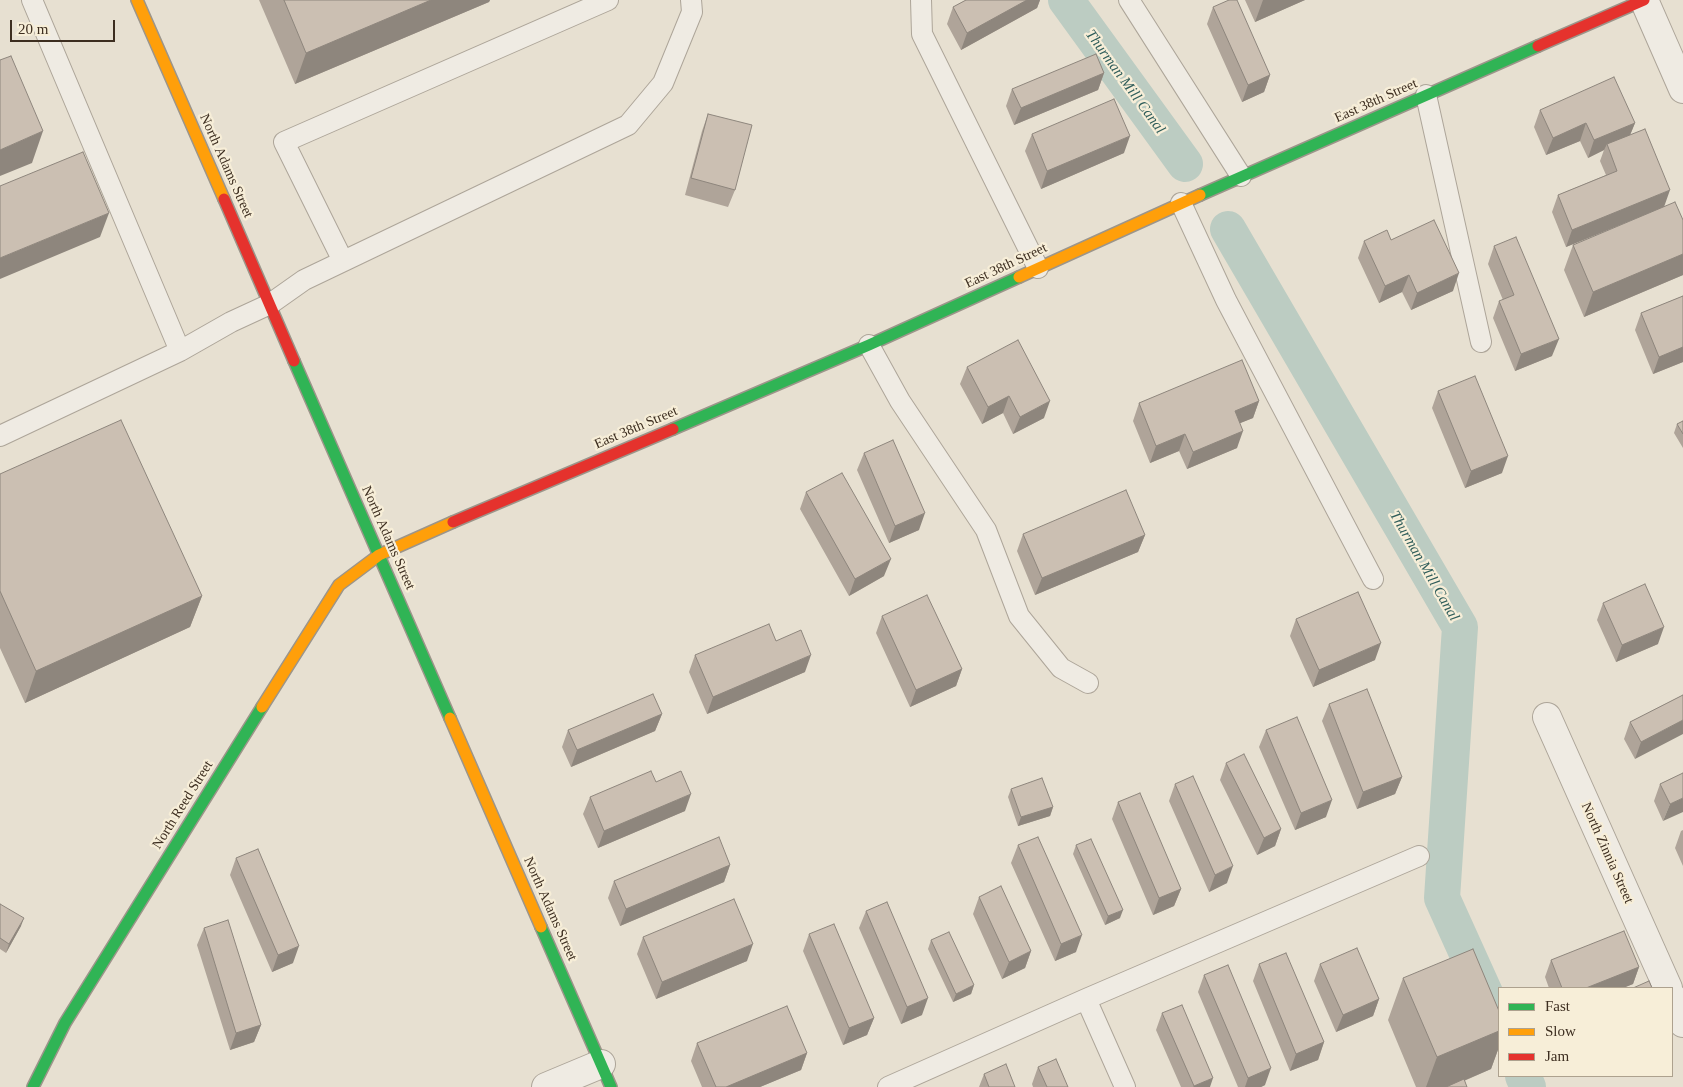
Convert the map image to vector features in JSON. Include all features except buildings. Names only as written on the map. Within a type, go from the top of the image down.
[{"type":"street","name":"North Adams Street","points":[[137,0],[606,1076]]},
{"type":"street","name":"East 38th Street","points":[[379,556],[428,533],[869,345],[1180,203],[1644,0]]},
{"type":"street","points":[[1644,0],[1683,89]]},
{"type":"street","name":"North Reed Street","points":[[32,1087],[64,1023],[339,584],[379,556]]},
{"type":"street","name":"North Zinnia Street","points":[[1547,717],[1668,987]]},
{"type":"street","points":[[1673,999],[1683,1023]]},
{"type":"street","points":[[546,1087],[606,1076]]},
{"type":"lane","points":[[32,0],[180,351]]},
{"type":"lane","points":[[343,261],[284,142],[608,0]]},
{"type":"lane","points":[[0,436],[180,351],[231,322],[270,304],[304,280],[628,125],[663,83],[692,12],[691,0]]},
{"type":"lane","points":[[921,0],[922,34],[1038,268]]},
{"type":"lane","points":[[1130,0],[1241,176]]},
{"type":"lane","points":[[1426,95],[1481,342]]},
{"type":"lane","points":[[1180,203],[1226,300],[1374,579]]},
{"type":"lane","points":[[869,345],[900,401],[986,530],[1019,616],[1061,668],[1088,683]]},
{"type":"lane","points":[[888,1087],[1086,999],[1419,856]]},
{"type":"lane","points":[[1086,999],[1125,1087]]},
{"type":"waterway","name":"Thurman Mill Canal","points":[[1066,0],[1185,164]]},
{"type":"waterway","name":"Thurman Mill Canal","points":[[1228,229],[1460,627],[1442,898],[1498,1022]]},
{"type":"waterway","name":"Thurman Mill Canal","points":[[1523,1077],[1528,1087]]},
{"type":"traffic: fast","points":[[1200,195],[1538,46]]},
{"type":"traffic: fast","points":[[673,429],[869,345],[1019,277]]},
{"type":"traffic: fast","points":[[294,361],[450,718]]},
{"type":"traffic: fast","points":[[33,1087],[65,1023],[262,707]]},
{"type":"traffic: fast","points":[[541,927],[611,1087]]},
{"type":"traffic: slow","points":[[137,0],[224,199]]},
{"type":"traffic: slow","points":[[1019,277],[1200,195]]},
{"type":"traffic: slow","points":[[262,707],[339,585],[379,555],[453,522]]},
{"type":"traffic: slow","points":[[450,718],[541,927]]},
{"type":"traffic: jam","points":[[1538,46],[1644,0]]},
{"type":"traffic: jam","points":[[224,199],[294,361]]},
{"type":"traffic: jam","points":[[453,522],[673,429]]}]
